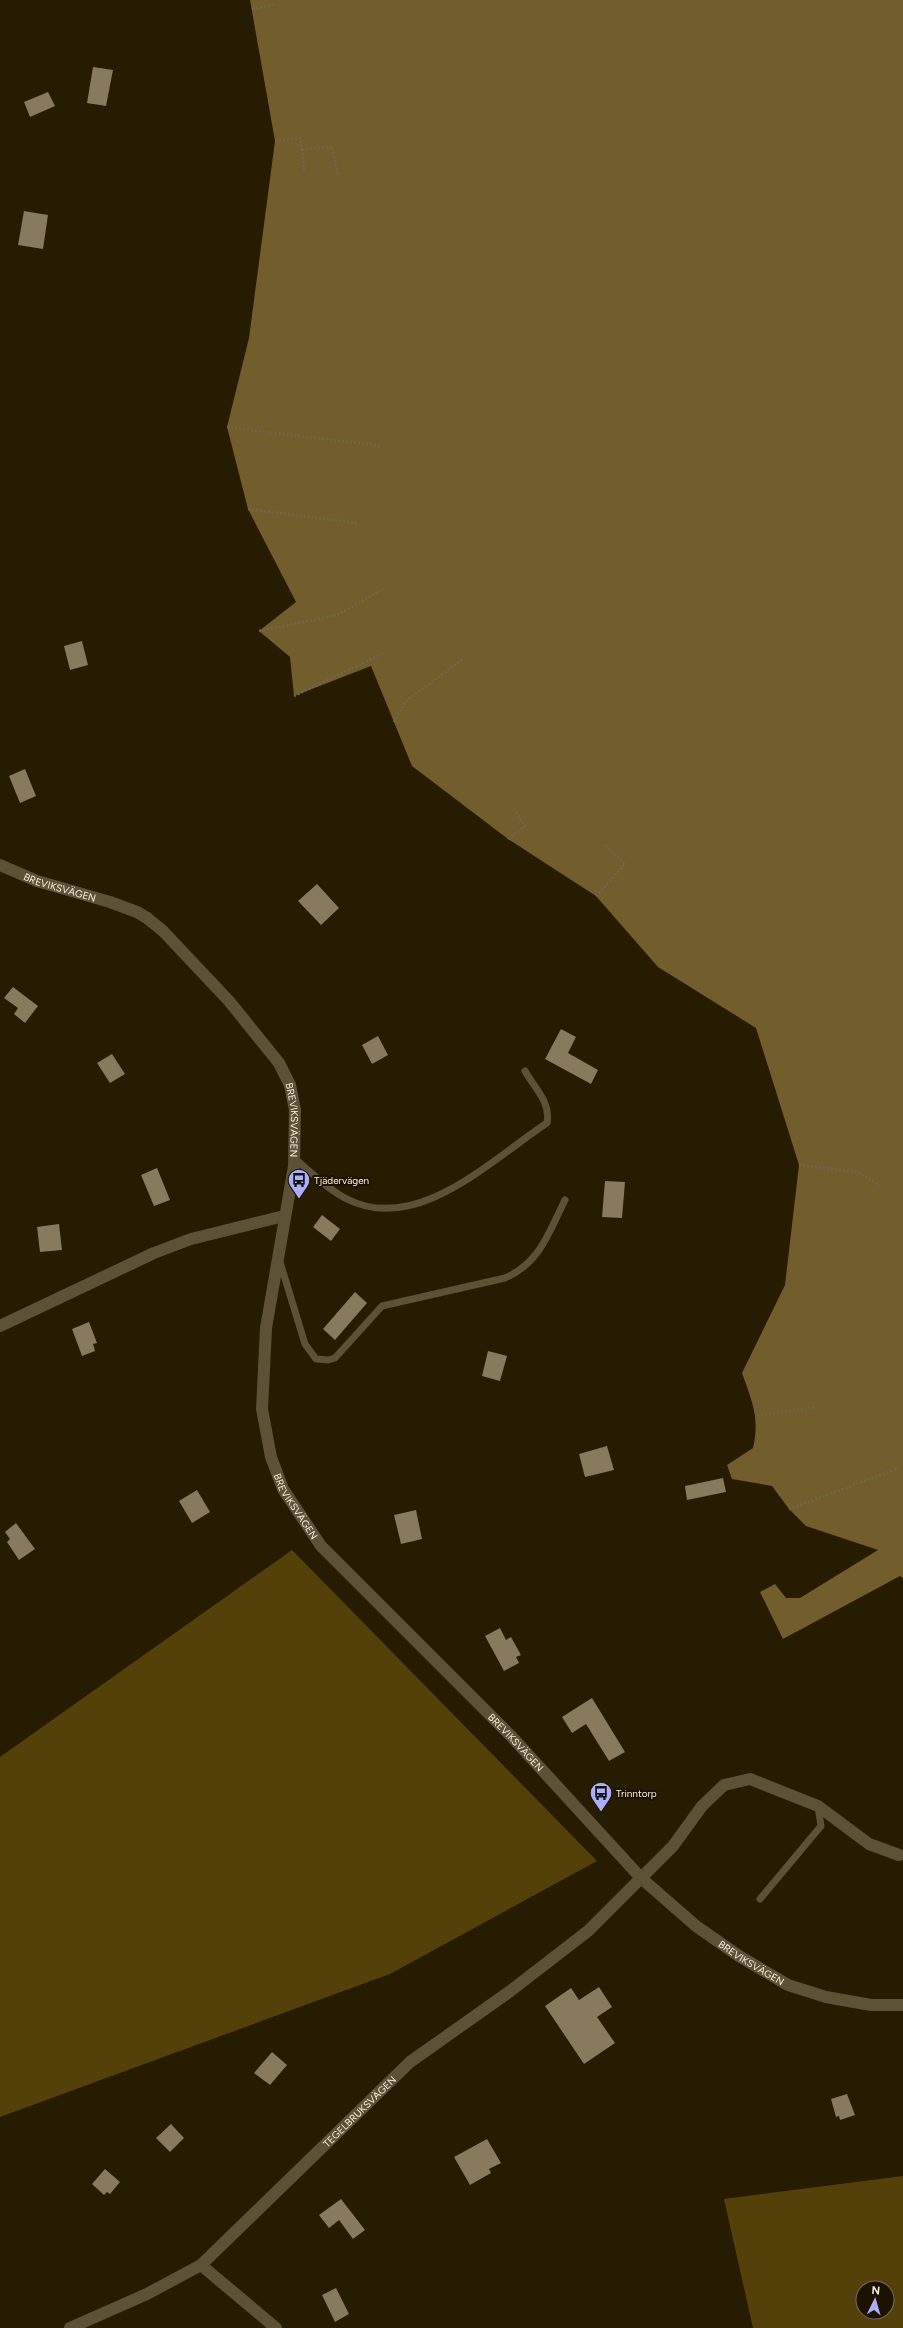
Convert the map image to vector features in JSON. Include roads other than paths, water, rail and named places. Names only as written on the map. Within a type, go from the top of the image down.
[{"type":"main road","name":"BREVIKSVÄGEN","points":[[1,866],[37,882],[137,912],[163,931],[229,1001],[279,1063],[290,1085],[295,1110],[294,1158],[266,1328],[262,1409],[272,1457],[283,1489],[321,1546],[512,1737],[641,1878],[696,1926],[739,1956],[788,1985],[826,1997],[871,2005],[903,2005]]},
{"type":"main road","points":[[0,1326],[140,1260],[184,1242],[284,1216]]},
{"type":"main road","name":"TEGELBRUKSVÄGEN","points":[[70,2328],[147,2294],[201,2265],[410,2062],[509,1992],[588,1931],[673,1846],[702,1806],[724,1785],[750,1779],[792,1794],[818,1806],[869,1844],[899,1856]]},
{"type":"main road","points":[[201,2265],[276,2328]]},
{"type":"lane","points":[[294,1158],[346,1199],[371,1208],[389,1210],[403,1208],[443,1193],[546,1123],[549,1112],[547,1103],[525,1071]]},
{"type":"lane","points":[[278,1256],[305,1344],[316,1359],[328,1360],[340,1353],[382,1306],[505,1278],[517,1273],[528,1265],[540,1250],[565,1200]]},
{"type":"lane","points":[[760,1899],[821,1826],[818,1806]]},
{"type":"place","name":"Tjädervägen","points":[[299,1200]]},
{"type":"place","name":"Trinntorp","points":[[601,1812]]}]
